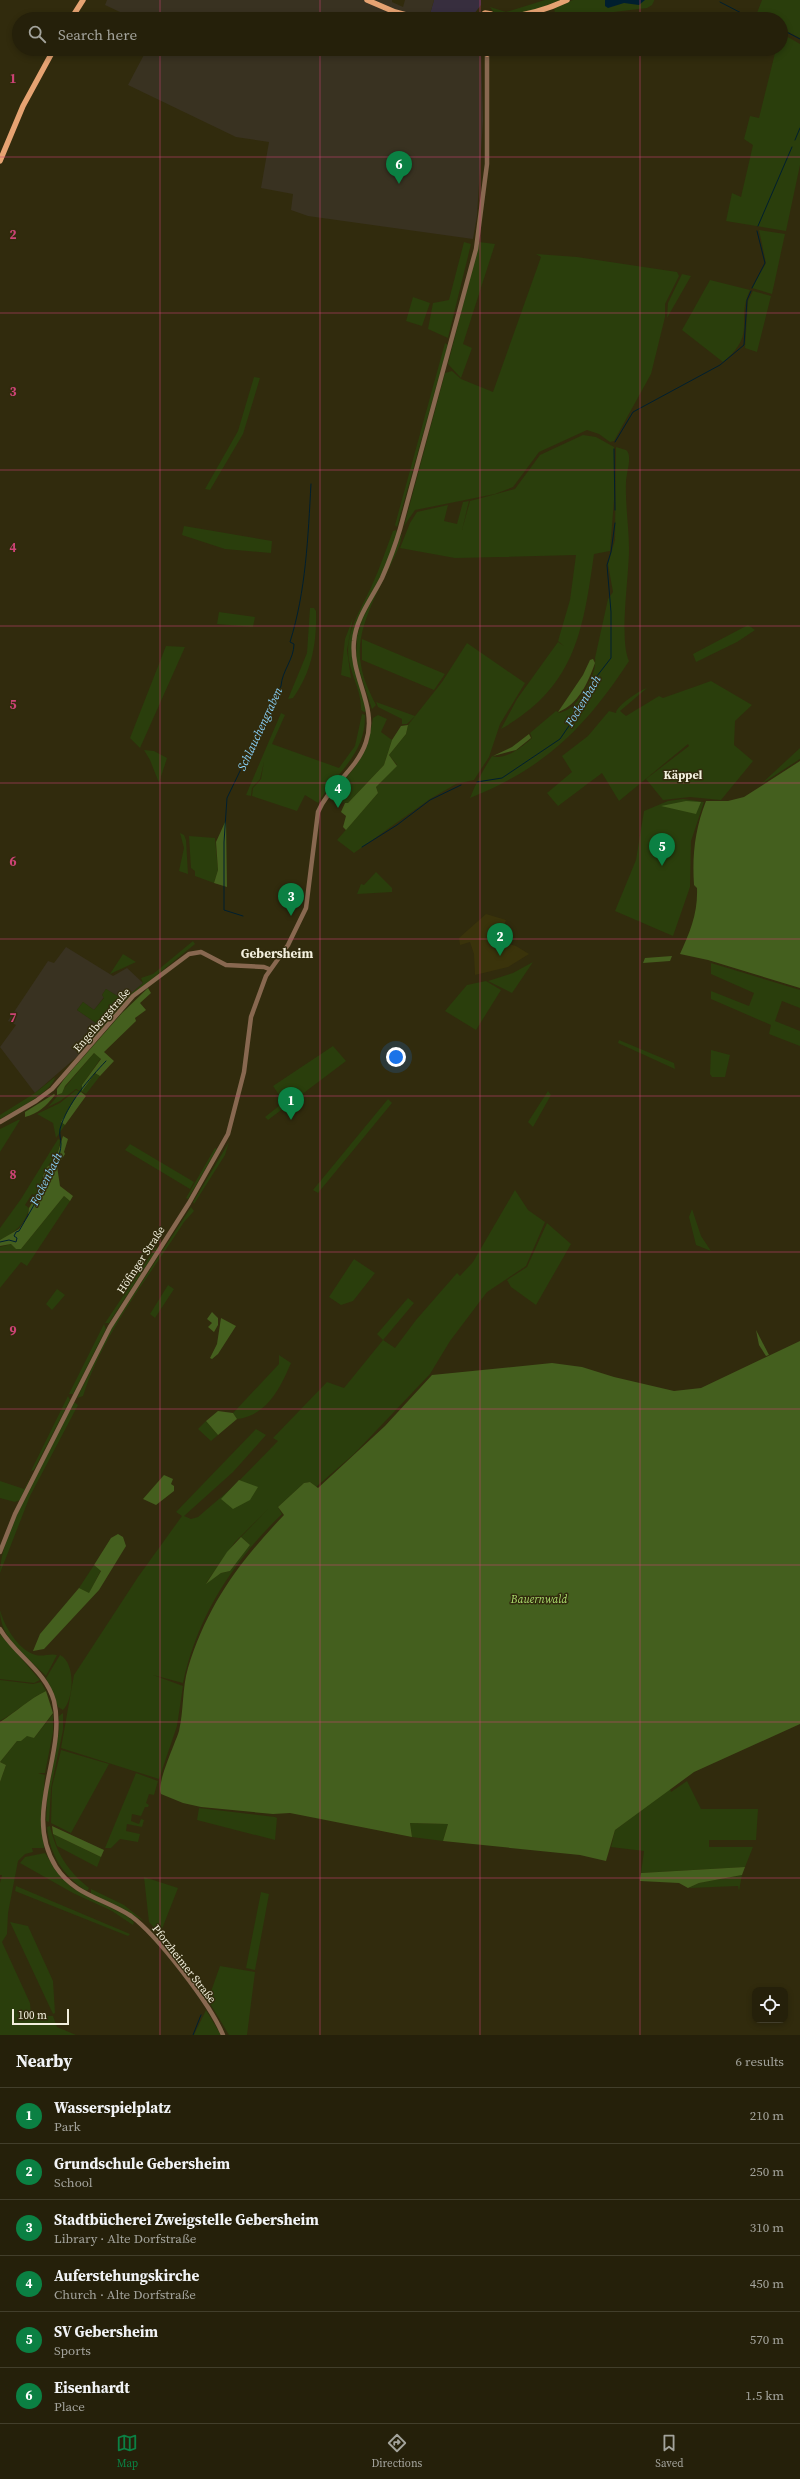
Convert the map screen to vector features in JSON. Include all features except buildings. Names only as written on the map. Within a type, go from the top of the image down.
[{"type":"main road","points":[[75,12],[83,0]]},
{"type":"main road","points":[[367,0],[395,12]]},
{"type":"main road","points":[[531,12],[567,0]]},
{"type":"main road","points":[[0,161],[23,106],[50,56]]},
{"type":"street","name":"Höfinger Straße","points":[[0,1552],[15,1514],[110,1327],[185,1209],[228,1134],[244,1072],[248,1025],[269,969],[288,945],[306,908],[318,812],[325,800],[362,752],[369,726],[367,700],[354,662],[356,631],[386,568],[400,529],[476,249],[487,164],[488,56]]},
{"type":"street","name":"Engelbergstraße","points":[[0,1122],[27,1107],[52,1088],[134,996],[189,954],[201,952],[226,965],[264,967],[269,969]]},
{"type":"street","name":"Pforzheimer Straße","points":[[0,1629],[14,1648],[41,1676],[53,1699],[56,1711],[55,1739],[47,1775],[44,1813],[45,1835],[52,1859],[61,1874],[74,1887],[130,1916],[154,1937],[204,2003],[223,2035]]},
{"type":"shaded area","points":[[107,0],[392,0],[392,2],[403,7],[405,0],[434,0],[430,12],[120,12],[105,5]]},
{"type":"shaded area","points":[[434,0],[481,0],[481,5],[476,12],[430,12]]},
{"type":"shaded area","points":[[143,56],[481,56],[483,120],[477,216],[473,239],[308,216],[291,210],[293,194],[261,188],[269,142],[236,137],[128,85]]},
{"type":"shaded area","points":[[486,914],[506,920],[499,941],[516,946],[529,954],[508,967],[475,975],[474,954],[470,942],[460,945],[459,938]]},
{"type":"shaded area","points":[[66,947],[113,976],[127,968],[143,983],[124,1000],[106,989],[102,995],[104,997],[94,1010],[83,1002],[77,1010],[99,1025],[87,1040],[90,1042],[80,1054],[35,1093],[0,1047],[16,1025],[8,1021],[48,961],[54,963]]},
{"type":"green space","points":[[545,0],[561,0],[529,12],[506,12]]},
{"type":"green space","points":[[573,0],[654,0],[652,5],[647,8],[614,12],[555,12],[554,8]]},
{"type":"green space","points":[[762,0],[800,0],[800,38],[788,32],[788,12],[757,12]]},
{"type":"green space","points":[[490,7],[506,12],[494,12]]},
{"type":"green space","points":[[788,37],[800,44],[800,165],[786,231],[726,221],[732,193],[741,197],[753,145],[744,139],[750,116],[759,118],[774,56],[788,56]]},
{"type":"green space","points":[[759,230],[785,234],[772,294],[752,288],[766,263]]},
{"type":"green space","points":[[464,242],[471,244],[448,338],[428,329],[433,303],[449,300]]},
{"type":"green space","points":[[479,242],[495,244],[463,344],[472,348],[461,378],[448,364]]},
{"type":"green space","points":[[536,254],[577,257],[677,272],[679,276],[665,304],[665,317],[651,374],[614,441],[610,442],[599,434],[587,430],[539,452],[513,487],[495,494],[415,510],[404,526],[445,373],[452,371],[461,379],[493,392],[541,257]]},
{"type":"green space","points":[[682,274],[691,276],[667,318],[668,303]]},
{"type":"green space","points":[[710,280],[750,290],[744,311],[743,335],[740,343],[734,352],[723,362],[682,330]]},
{"type":"green space","points":[[753,291],[771,296],[757,352],[745,348],[748,301]]},
{"type":"green space","points":[[413,297],[430,303],[422,326],[406,321]]},
{"type":"green space","points":[[445,343],[448,345],[397,527],[395,525]]},
{"type":"green space","points":[[254,377],[260,378],[243,434],[210,490],[205,489],[238,431]]},
{"type":"green space","points":[[583,435],[596,437],[614,447],[614,500],[610,551],[594,554],[590,582],[579,633],[571,655],[560,676],[545,695],[526,713],[501,729],[517,699],[558,642],[564,646],[558,641],[570,600],[576,555],[455,558],[400,548],[410,523],[417,512],[448,505],[444,521],[457,524],[463,502],[469,501],[462,530],[470,501],[515,489],[540,455]]},
{"type":"green space","points":[[616,447],[626,450],[629,456],[626,479],[629,561],[625,608],[625,638],[626,651],[629,661],[613,685],[596,706],[579,726],[561,743],[542,759],[520,773],[497,786],[470,798],[492,756],[502,757],[513,752],[532,738],[530,733],[556,711],[560,713],[572,707],[589,684],[592,677],[608,599],[613,592],[608,564],[615,540]]},
{"type":"green space","points":[[184,526],[272,541],[271,553],[225,549],[182,535]]},
{"type":"green space","points":[[396,530],[397,537],[389,559],[355,629],[353,641],[354,664],[366,711],[364,712],[361,710],[361,702],[350,666],[348,651],[349,642],[353,625],[375,579],[393,531]]},
{"type":"green space","points":[[402,533],[400,544],[394,558],[372,603],[362,635],[360,650],[361,665],[365,681],[376,705],[372,709],[356,661],[357,637],[362,619],[385,576]]},
{"type":"green space","points":[[310,608],[314,608],[316,611],[316,634],[312,656],[305,678],[293,698],[288,699],[307,653]]},
{"type":"green space","points":[[219,612],[255,617],[253,627],[217,624]]},
{"type":"green space","points":[[353,618],[347,650],[351,678],[341,675],[345,639]]},
{"type":"green space","points":[[748,625],[755,630],[737,642],[696,662],[693,654]]},
{"type":"green space","points":[[362,639],[445,674],[434,690],[362,660]]},
{"type":"green space","points":[[467,643],[525,683],[500,724],[489,757],[474,780],[456,784],[430,799],[354,853],[337,840],[378,793],[376,787],[397,765],[389,755],[406,734],[408,725],[442,682]]},
{"type":"green space","points":[[166,646],[185,647],[140,748],[130,738]]},
{"type":"green space","points":[[593,659],[595,663],[589,678],[577,699],[565,709],[558,712],[583,675],[590,660]]},
{"type":"green space","points":[[711,681],[752,705],[735,721],[734,745],[753,761],[721,800],[690,797],[663,800],[646,779],[689,746],[688,744],[619,801],[602,773],[558,806],[547,793],[572,772],[562,756],[588,736],[609,711],[616,713],[620,706],[634,695],[647,688],[620,711],[626,716],[659,696],[663,698]]},
{"type":"green space","points":[[376,702],[415,716],[407,724],[402,724],[402,719],[378,707]]},
{"type":"green space","points":[[281,713],[285,715],[272,744],[339,768],[355,746],[362,714],[365,715],[361,741],[349,762],[318,803],[305,795],[297,811],[252,796],[253,788],[261,779],[264,762],[260,779],[252,788],[251,796],[246,795]]},
{"type":"green space","points":[[378,715],[387,719],[381,732],[392,740],[384,765],[348,803],[334,802],[329,798],[358,762],[367,743],[373,718]]},
{"type":"green space","points":[[408,725],[406,734],[389,755],[397,766],[376,787],[378,793],[346,830],[343,827],[346,816],[341,812],[345,803],[348,803],[384,765],[392,740],[401,726]]},
{"type":"green space","points":[[529,734],[531,738],[516,750],[493,756],[512,747]]},
{"type":"green space","points":[[800,748],[800,759],[760,785]]},
{"type":"green space","points":[[144,750],[154,751],[167,758],[159,783],[150,760]]},
{"type":"green space","points":[[800,761],[800,988],[708,960],[680,954],[695,914],[697,888],[694,885],[693,863],[695,842],[699,822],[706,801],[728,801],[744,797]]},
{"type":"green space","points":[[683,799],[704,802],[691,841],[690,887],[673,936],[615,911],[636,860],[644,811],[668,801]]},
{"type":"green space","points":[[686,801],[701,802],[696,814],[661,806]]},
{"type":"green space","points":[[226,820],[227,887],[214,883],[218,870],[216,842]]},
{"type":"green space","points":[[180,833],[184,835],[186,840],[188,874],[179,871],[184,848]]},
{"type":"green space","points":[[189,836],[215,838],[218,870],[214,883],[195,876],[195,871],[191,868]]},
{"type":"green space","points":[[376,872],[392,888],[392,892],[357,894],[361,884],[364,885]]},
{"type":"green space","points":[[193,941],[195,944],[135,993],[90,1042],[87,1040],[99,1025],[77,1010],[83,1002],[94,1010],[104,998],[102,995],[106,989],[124,1000],[143,983],[141,978],[153,974]]},
{"type":"green space","points":[[123,954],[136,962],[110,974]]},
{"type":"green space","points":[[672,956],[670,961],[643,963],[645,958]]},
{"type":"green space","points":[[533,962],[512,993],[488,981],[513,973]]},
{"type":"green space","points":[[711,963],[800,990],[800,1008],[782,1001],[775,1021],[800,1031],[800,1046],[769,1034],[771,1025],[711,999],[711,991],[749,1006],[754,993],[711,974]]},
{"type":"green space","points":[[486,981],[501,990],[476,1030],[445,1011],[467,985]]},
{"type":"green space","points":[[148,988],[151,993],[140,1003],[146,1010],[135,1018],[136,1021],[104,1052],[114,1061],[100,1076],[95,1073],[82,1091],[82,1085],[101,1059],[94,1053],[65,1086],[62,1093],[57,1095],[57,1089],[65,1078],[122,1013]]},
{"type":"green space","points":[[619,1040],[674,1063],[675,1069],[618,1043]]},
{"type":"green space","points":[[333,1046],[346,1061],[268,1120],[265,1117],[284,1102],[273,1086]]},
{"type":"green space","points":[[711,1050],[730,1055],[725,1077],[712,1077],[710,1074]]},
{"type":"green space","points":[[94,1053],[101,1058],[82,1085],[82,1090],[95,1073],[100,1076],[86,1094],[76,1089],[60,1101],[48,1107]]},
{"type":"green space","points":[[55,1077],[53,1083],[40,1095],[0,1119],[0,1115],[35,1093]]},
{"type":"green space","points":[[76,1090],[81,1092],[61,1122],[65,1125],[56,1138],[53,1123],[37,1114],[60,1103]]},
{"type":"green space","points":[[548,1091],[551,1095],[533,1127],[528,1122]]},
{"type":"green space","points":[[81,1092],[86,1096],[65,1125],[61,1122],[77,1095]]},
{"type":"green space","points":[[54,1094],[55,1095],[42,1109],[25,1117],[25,1112]]},
{"type":"green space","points":[[388,1099],[392,1103],[318,1193],[313,1190]]},
{"type":"green space","points":[[20,1120],[0,1152],[0,1129]]},
{"type":"green space","points":[[63,1136],[68,1139],[64,1152],[65,1154],[57,1166],[60,1186],[73,1196],[70,1201],[64,1196],[21,1249],[16,1249],[11,1244],[0,1246],[0,1240],[19,1229],[28,1216],[29,1208],[43,1185],[43,1176],[47,1167],[55,1161]]},
{"type":"green space","points":[[58,1139],[60,1140],[59,1147],[55,1157],[45,1171],[41,1186],[36,1196],[32,1194],[25,1205],[29,1208],[25,1219],[15,1231],[0,1240],[0,1228],[21,1199]]},
{"type":"green space","points":[[229,1142],[225,1155],[194,1204],[193,1202]]},
{"type":"green space","points":[[130,1144],[194,1182],[190,1189],[125,1150]]},
{"type":"green space","points":[[215,1148],[217,1149],[188,1199],[186,1198]]},
{"type":"green space","points":[[515,1190],[528,1210],[545,1222],[526,1266],[487,1292],[450,1341],[430,1374],[354,1454],[316,1487],[310,1482],[304,1483],[278,1507],[275,1502],[282,1514],[248,1551],[219,1591],[197,1635],[183,1683],[153,1675],[183,1686],[177,1726],[159,1779],[61,1748],[74,1675],[138,1577],[182,1516],[176,1512],[256,1429],[266,1435],[233,1472],[184,1516],[191,1519],[198,1517],[234,1486],[278,1441],[273,1438],[327,1382],[344,1388],[383,1340],[395,1348],[416,1320],[457,1273],[460,1276],[473,1262]],"holes":[[[269,1508],[241,1537],[250,1545],[230,1571],[221,1573],[206,1583],[235,1542]]]},
{"type":"green space","points":[[64,1196],[70,1201],[27,1266],[21,1262],[0,1288],[0,1247],[11,1244],[16,1249],[21,1249]]},
{"type":"green space","points":[[191,1207],[194,1211],[184,1222],[128,1306],[102,1350],[83,1396],[77,1398],[111,1329]]},
{"type":"green space","points":[[692,1209],[701,1236],[711,1251],[696,1245],[689,1217]]},
{"type":"green space","points":[[547,1223],[571,1244],[536,1305],[511,1287],[507,1280],[527,1267]]},
{"type":"green space","points":[[156,1247],[157,1249],[109,1323],[105,1323]]},
{"type":"green space","points":[[354,1259],[375,1273],[353,1301],[341,1305],[329,1297]]},
{"type":"green space","points":[[168,1285],[174,1289],[155,1318],[150,1314]]},
{"type":"green space","points":[[57,1289],[65,1295],[52,1310],[46,1304]]},
{"type":"green space","points":[[408,1298],[414,1303],[383,1340],[377,1334]]},
{"type":"green space","points":[[212,1312],[218,1318],[218,1325],[214,1332],[208,1327],[212,1323],[207,1319]]},
{"type":"green space","points":[[221,1318],[236,1326],[218,1354],[212,1359],[210,1358],[217,1344]]},
{"type":"green space","points":[[104,1324],[106,1329],[73,1394],[69,1394]]},
{"type":"green space","points":[[756,1330],[769,1355],[766,1356],[759,1345]]},
{"type":"green space","name":"Bauernwald","points":[[800,1341],[800,1724],[694,1772],[615,1830],[606,1861],[580,1855],[443,1841],[448,1824],[410,1823],[412,1837],[290,1813],[273,1814],[201,1807],[183,1803],[161,1794],[160,1789],[163,1773],[179,1731],[188,1668],[205,1624],[227,1585],[253,1549],[284,1515],[278,1507],[304,1483],[310,1482],[318,1488],[385,1426],[432,1375],[552,1363],[582,1367],[614,1377],[674,1391],[701,1388]]},
{"type":"green space","points":[[279,1355],[291,1363],[272,1399],[257,1412],[237,1419],[233,1413],[279,1364]]},
{"type":"green space","points":[[68,1396],[70,1400],[34,1470],[31,1471]]},
{"type":"green space","points":[[74,1402],[78,1405],[30,1496],[0,1573],[2,1555],[18,1511],[41,1463]]},
{"type":"green space","points":[[218,1411],[233,1413],[237,1419],[218,1435],[206,1421]]},
{"type":"green space","points":[[206,1421],[218,1435],[211,1441],[198,1429]]},
{"type":"green space","points":[[164,1475],[173,1479],[171,1484],[174,1486],[174,1491],[156,1505],[143,1499]]},
{"type":"green space","points":[[31,1476],[20,1500],[15,1502],[0,1498],[0,1481],[24,1489]]},
{"type":"green space","points":[[239,1480],[258,1487],[250,1500],[233,1509],[221,1499]]},
{"type":"green space","points":[[118,1534],[123,1537],[126,1546],[99,1590],[44,1649],[33,1651],[40,1634],[79,1588],[89,1593],[101,1571],[94,1565],[111,1538]]},
{"type":"green space","points":[[241,1537],[250,1545],[230,1571],[221,1573],[206,1584],[227,1552]]},
{"type":"green space","points":[[94,1565],[101,1570],[89,1594],[79,1588]]},
{"type":"green space","points":[[0,1610],[13,1637],[24,1649],[30,1653],[41,1656],[52,1654],[57,1655],[46,1676],[16,1647],[10,1639],[1,1621]]},
{"type":"green space","points":[[0,1634],[40,1680],[34,1683],[0,1679]]},
{"type":"green space","points":[[60,1655],[69,1665],[72,1681],[67,1705],[63,1710],[58,1707],[46,1678]]},
{"type":"green space","points":[[0,1680],[33,1684],[41,1682],[46,1691],[0,1721]]},
{"type":"green space","points":[[46,1691],[53,1713],[34,1738],[27,1736],[21,1741],[17,1741],[0,1762],[0,1722]]},
{"type":"green space","points":[[63,1713],[63,1730],[51,1788],[49,1822],[46,1821],[48,1782],[59,1731],[59,1716]]},
{"type":"green space","points":[[53,1714],[53,1732],[45,1773],[38,1773],[45,1775],[42,1812],[44,1848],[32,1848],[33,1852],[25,1854],[18,1861],[8,1913],[7,1934],[2,1942],[30,2003],[31,2016],[53,2016],[57,2027],[76,2035],[0,2035],[0,1883],[2,1875],[0,1875],[0,1782],[6,1765],[0,1762],[17,1741],[21,1741],[27,1735],[34,1738]]},
{"type":"green space","points":[[61,1750],[109,1764],[71,1833],[51,1823],[52,1787]]},
{"type":"green space","points":[[0,1762],[6,1765],[0,1782]]},
{"type":"green space","points":[[136,1773],[158,1781],[154,1795],[149,1794],[146,1803],[149,1805],[148,1807],[145,1807],[141,1816],[132,1814],[131,1821],[139,1824],[141,1819],[144,1820],[142,1827],[127,1824],[126,1831],[140,1834],[138,1842],[120,1839],[111,1848],[105,1848]]},
{"type":"green space","points":[[687,1781],[701,1809],[758,1809],[756,1840],[709,1840],[709,1847],[753,1847],[745,1867],[641,1873],[644,1851],[611,1847],[615,1830],[670,1789],[671,1792]]},
{"type":"green space","points":[[199,1808],[275,1817],[277,1818],[275,1840],[197,1820]]},
{"type":"green space","points":[[410,1823],[448,1824],[443,1841],[412,1837]]},
{"type":"green space","points":[[50,1826],[59,1853],[75,1875],[89,1888],[88,1890],[86,1891],[70,1878],[54,1855],[47,1827]]},
{"type":"green space","points":[[52,1826],[104,1850],[101,1857],[53,1834]]},
{"type":"green space","points":[[53,1834],[101,1857],[97,1867],[57,1846]]},
{"type":"green space","points":[[45,1853],[57,1872],[71,1887],[127,1916],[134,1922],[133,1925],[112,1911],[73,1893],[20,1863],[25,1857]]},
{"type":"green space","points":[[745,1867],[742,1875],[699,1883],[688,1888],[679,1883],[640,1881],[641,1873]]},
{"type":"green space","points":[[742,1875],[739,1891],[738,1886],[688,1888],[699,1883]]},
{"type":"green space","points":[[144,1877],[178,1888],[160,1934],[149,1922]]},
{"type":"green space","points":[[16,1886],[130,1934],[128,1936],[15,1891]]},
{"type":"green space","points":[[91,1889],[124,1905],[144,1921],[91,1894]]},
{"type":"green space","points":[[261,1892],[269,1894],[255,1970],[246,1968]]},
{"type":"green space","points":[[10,1922],[28,1926],[53,1981],[55,2013],[53,2014]]},
{"type":"green space","points":[[220,1966],[255,1972],[247,2035],[229,2035],[208,2000]]},
{"type":"green space","points":[[206,2010],[221,2035],[194,2035]]},
{"type":"water","points":[[605,0],[645,0],[639,5],[624,3],[608,8],[605,6]]},
{"type":"waterway","points":[[720,2],[739,12]]},
{"type":"waterway","points":[[788,33],[800,39]]},
{"type":"waterway","points":[[795,140],[800,128]]},
{"type":"waterway","points":[[758,226],[792,147]]},
{"type":"waterway","points":[[752,288],[765,263],[757,231]]},
{"type":"waterway","points":[[615,442],[633,412],[720,365],[744,345],[747,300],[751,291]]},
{"type":"waterway","name":"Fockenbach","points":[[614,449],[615,510]]},
{"type":"waterway","name":"Schlauchengraben","points":[[243,916],[224,910],[224,842],[227,798],[281,686],[283,675],[292,655],[294,644],[290,642],[300,603],[303,584],[311,484]]},
{"type":"waterway","name":"Fockenbach","points":[[477,782],[502,778],[560,739],[573,720],[590,685],[611,658],[611,612],[607,565],[611,552],[615,523]]},
{"type":"waterway","name":"Fockenbach","points":[[362,847],[397,825],[430,800],[461,785]]},
{"type":"waterway","name":"Fockenbach","points":[[0,1242],[9,1240],[16,1242],[17,1238],[14,1236],[16,1232],[19,1231],[45,1186],[44,1178],[53,1168],[58,1158],[61,1148],[60,1129],[63,1120],[73,1101],[106,1061]]},
{"type":"waterway","points":[[193,2035],[201,2015]]},
{"type":"place","name":"Eisenhardt","points":[[399,184]]},
{"type":"place","name":"Auferstehungskirche","points":[[338,808]]},
{"type":"place","name":"SV Gebersheim","points":[[662,866]]},
{"type":"place","name":"Stadtbücherei Zweigstelle Gebersheim","points":[[291,916]]},
{"type":"place","name":"Grundschule Gebersheim","points":[[500,956]]},
{"type":"place","name":"Wasserspielplatz","points":[[291,1120]]},
{"type":"district","name":"Käppel","points":[[683,775]]},
{"type":"district","name":"Gebersheim","points":[[277,953]]}]
